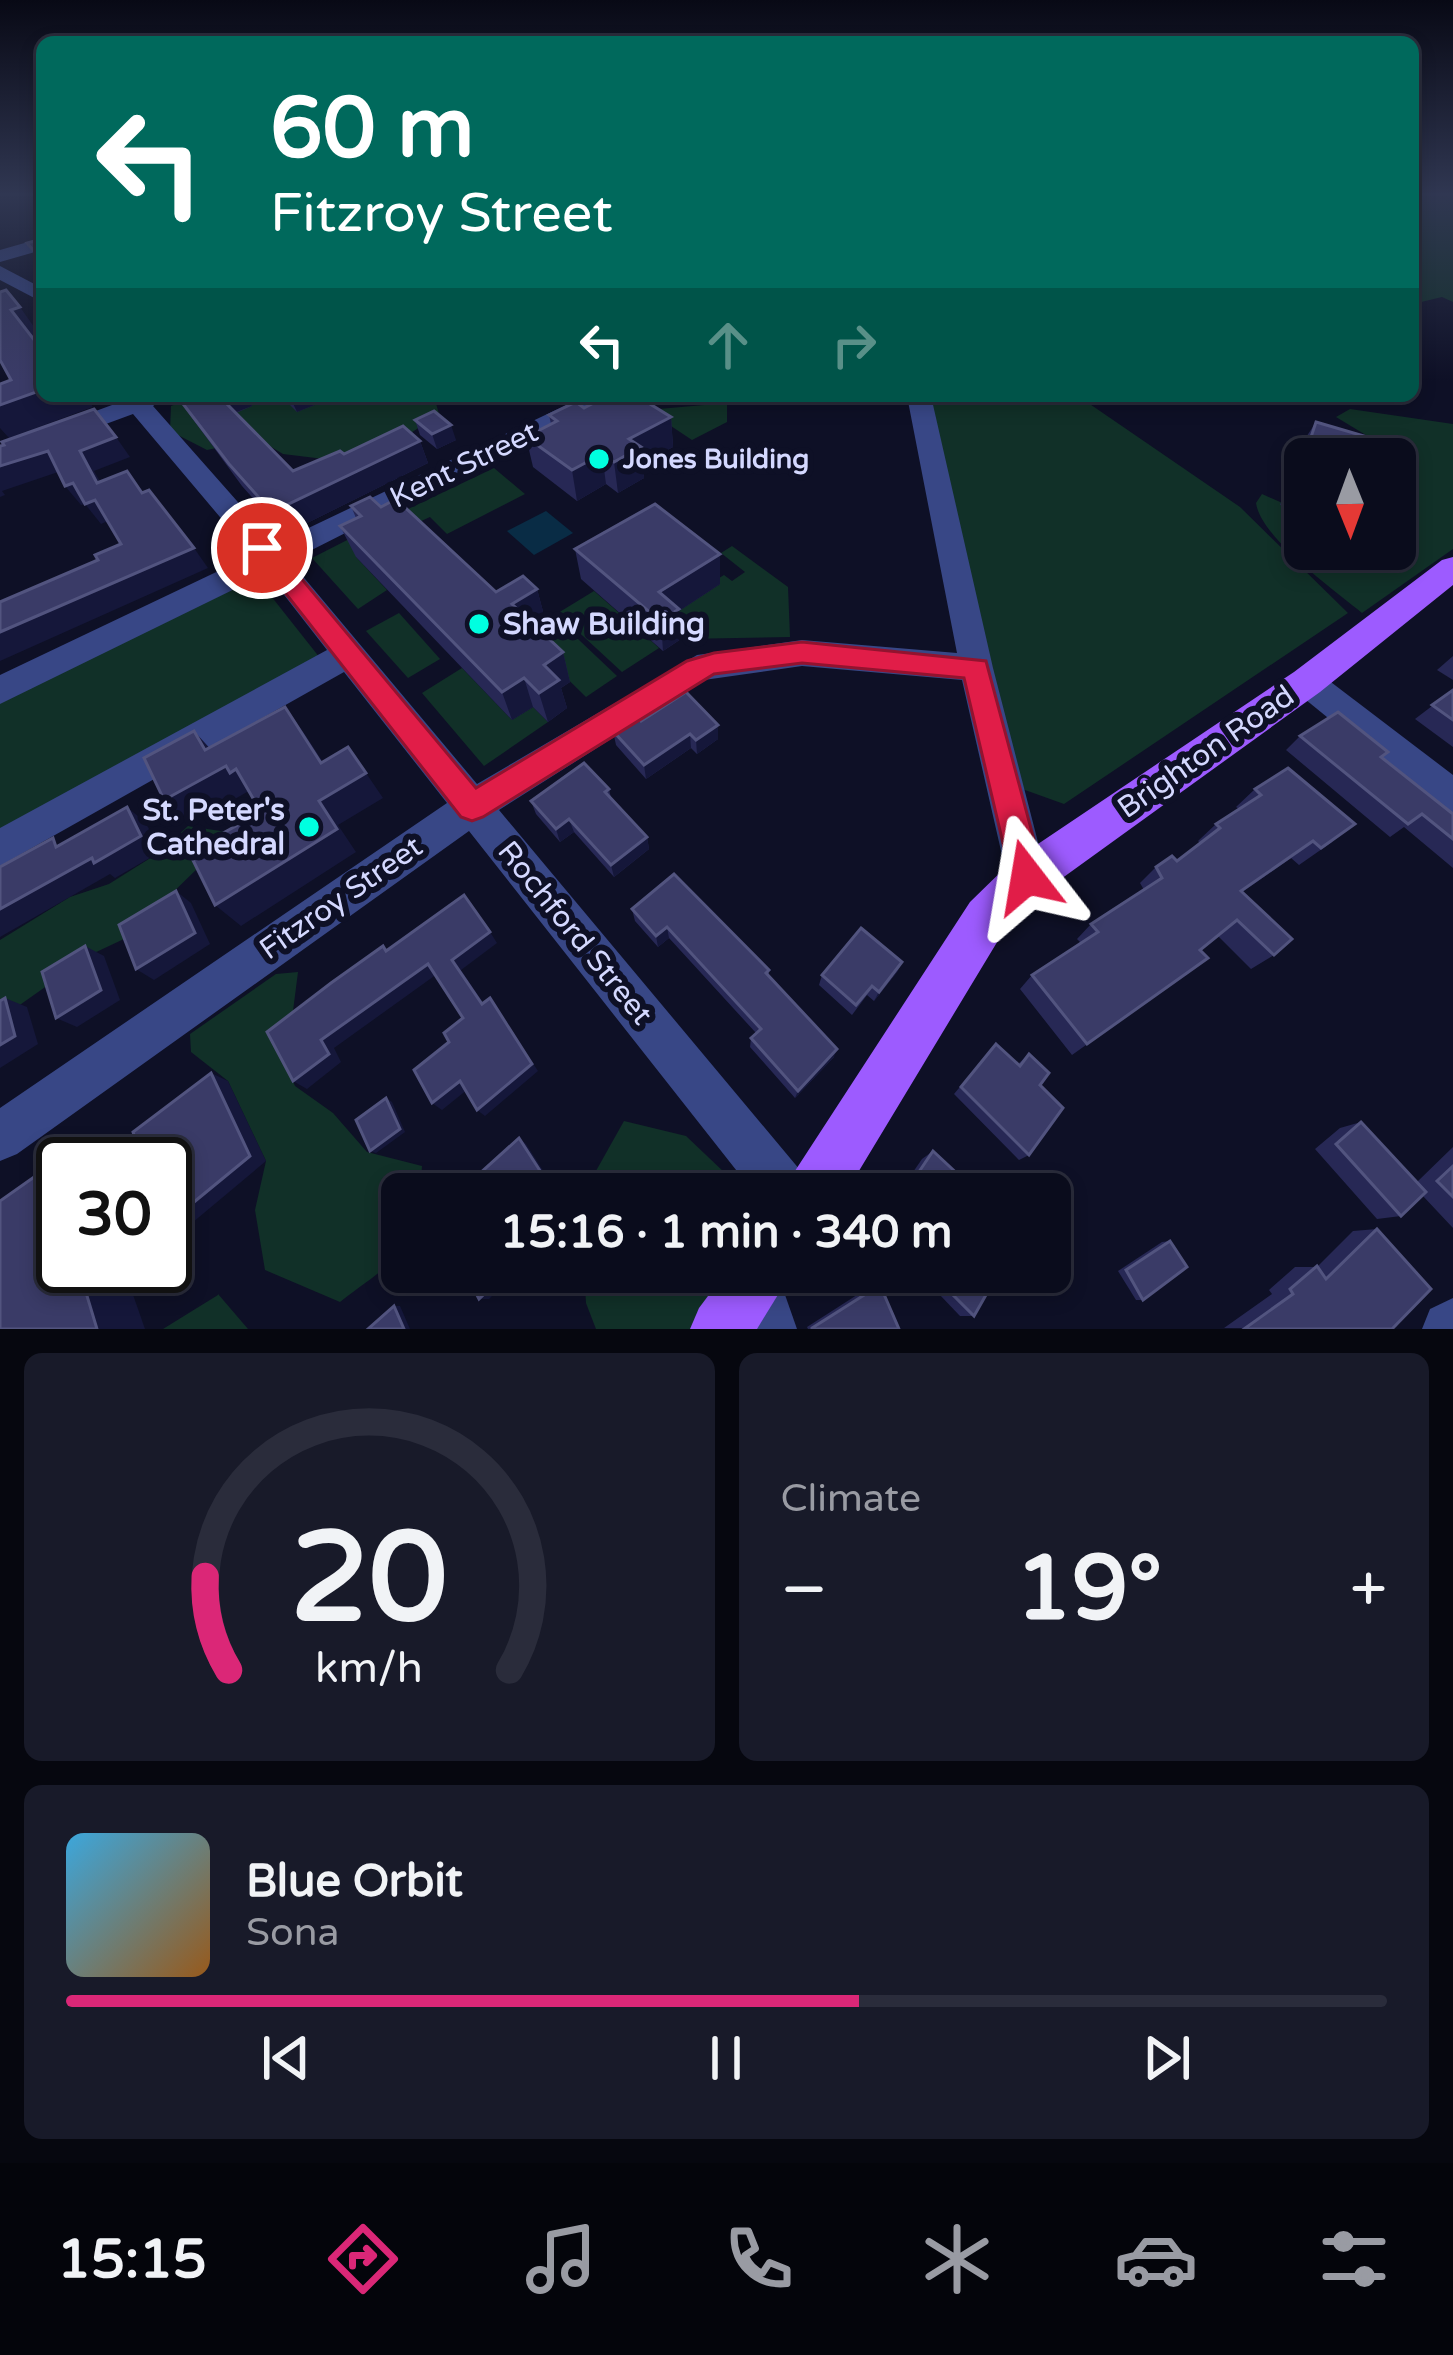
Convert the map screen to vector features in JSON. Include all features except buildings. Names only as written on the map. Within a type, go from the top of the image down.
[{"type":"main road","name":"Brighton Road","points":[[826,1173],[986,918],[1027,877],[1307,682],[1453,568]]},
{"type":"street","points":[[0,272],[36,294]]},
{"type":"street","points":[[16,308],[36,300]]},
{"type":"street","points":[[0,455],[132,402]]},
{"type":"street","name":"Rochford Street","points":[[145,402],[770,1173]]},
{"type":"street","name":"Kent Street","points":[[0,690],[592,402]]},
{"type":"street","points":[[920,402],[976,668],[1027,877]]},
{"type":"street","name":"Fitzroy Street","points":[[0,1137],[472,807],[697,668],[802,653],[976,668]]},
{"type":"street","points":[[0,848],[348,654]]},
{"type":"street","points":[[1307,682],[1453,796]]},
{"type":"green space","points":[[1419,257],[1453,257],[1453,302],[1442,297],[1419,303]]},
{"type":"green space","points":[[181,402],[436,402],[439,414],[365,464],[283,454],[258,439],[207,450],[170,431],[171,406]]},
{"type":"green space","points":[[931,402],[1087,402],[1240,507],[1284,550],[1284,570],[1304,570],[1348,613],[1064,804],[1011,785]]},
{"type":"green space","points":[[727,403],[727,422],[692,440],[647,410]]},
{"type":"green space","points":[[1350,409],[1453,424],[1453,549],[1362,613],[1309,570],[1416,570],[1416,438],[1371,438],[1336,417]]},
{"type":"green space","points":[[494,468],[525,494],[447,534],[430,517],[417,523],[404,511]]},
{"type":"green space","points":[[1262,494],[1284,504],[1284,547],[1261,517],[1256,503]]},
{"type":"green space","points":[[400,513],[356,557],[387,590],[358,609],[312,558]]},
{"type":"green space","points":[[732,546],[788,587],[790,637],[681,639],[662,622],[720,584],[716,580],[724,575],[732,581],[745,572],[721,553]]},
{"type":"green space","points":[[256,577],[320,658],[0,836],[0,702]]},
{"type":"green space","points":[[594,591],[643,634],[650,630],[650,640],[659,648],[622,672],[558,613]]},
{"type":"green space","points":[[399,613],[440,659],[408,678],[366,631]]},
{"type":"green space","points":[[560,622],[617,676],[586,697],[529,641]]},
{"type":"green space","points":[[462,668],[512,720],[533,707],[548,722],[484,766],[422,693]]},
{"type":"green space","points":[[188,826],[227,832],[201,865],[126,938],[92,954],[14,1009],[0,1042],[0,940],[70,897],[109,884],[160,852]]},
{"type":"green space","points":[[298,972],[293,1011],[274,1038],[295,1086],[333,1113],[367,1152],[422,1166],[422,1173],[381,1173],[381,1270],[340,1302],[265,1270],[255,1210],[266,1161],[228,1081],[191,1052],[190,1034],[276,974]]},
{"type":"green space","points":[[624,1121],[686,1136],[725,1173],[595,1173]]},
{"type":"green space","points":[[585,1293],[726,1293],[696,1329],[596,1329]]},
{"type":"green space","points":[[218,1295],[248,1329],[163,1329]]},
{"type":"water","points":[[546,511],[573,533],[534,555],[507,531]]},
{"type":"place","name":"Jones Building","points":[[599,459]]},
{"type":"place","name":"Shaw Building","points":[[479,624]]},
{"type":"place","name":"St. Peter's Cathedral","points":[[309,827]]},
{"type":"route","points":[[262,548],[472,807],[697,668],[714,663],[802,653],[976,668],[1027,877]]}]
